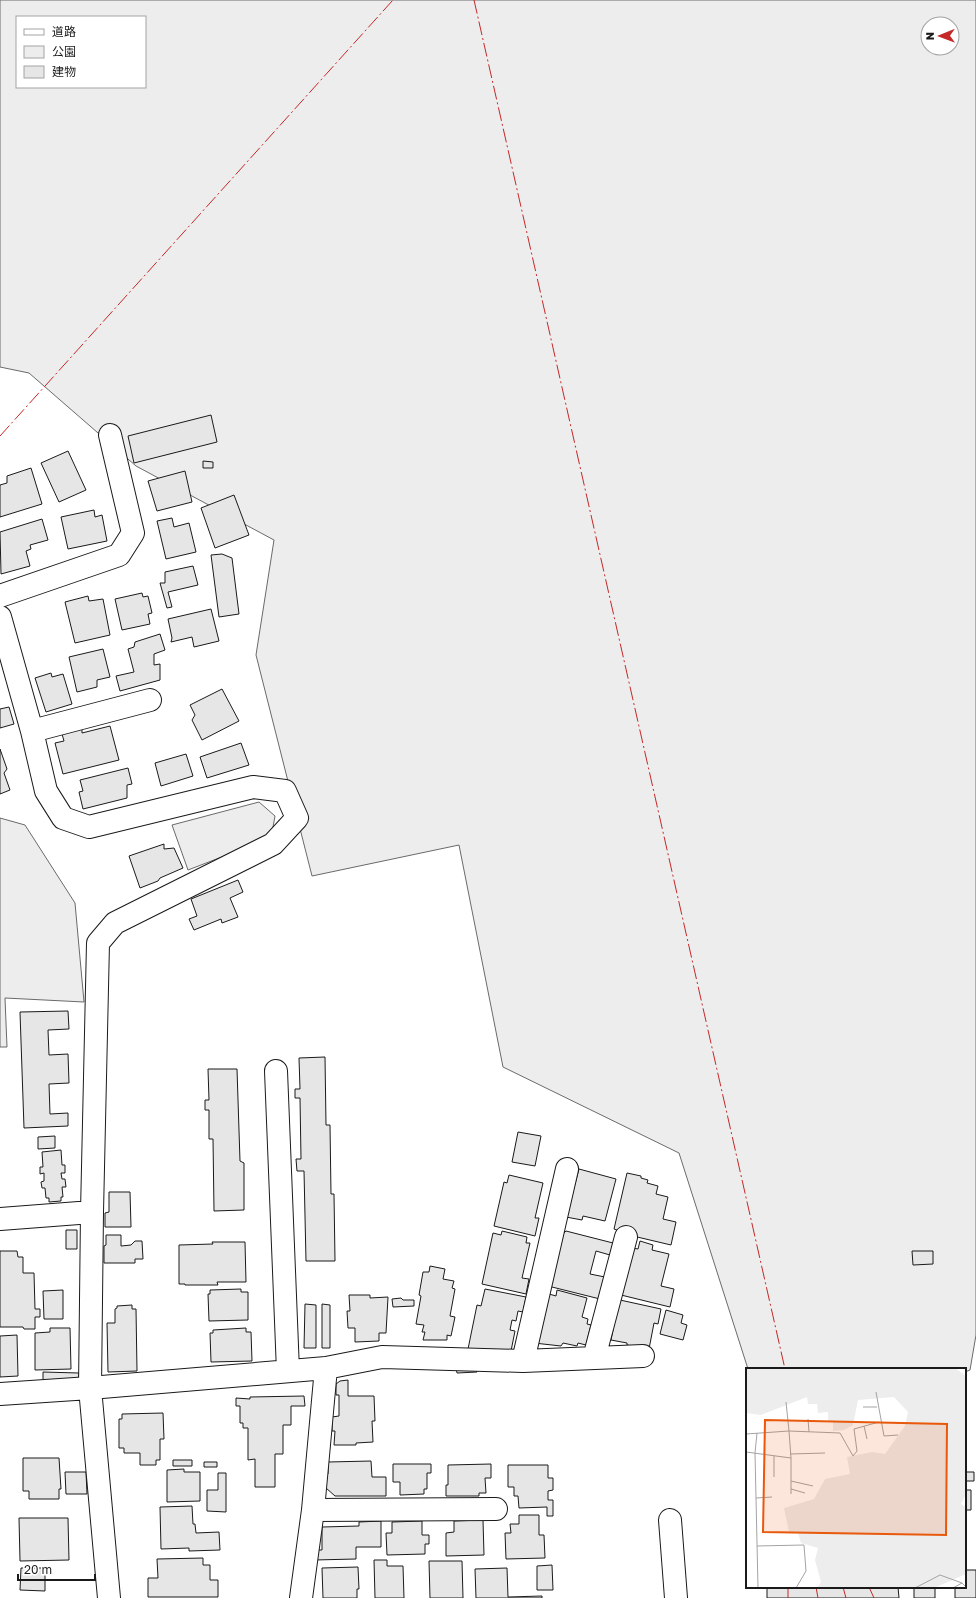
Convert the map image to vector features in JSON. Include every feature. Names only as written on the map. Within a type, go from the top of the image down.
[{"type":"street","points":[[0,596],[119,555],[134,532],[110,435]]},
{"type":"street","points":[[0,617],[32,731],[46,791],[63,818],[89,827],[253,787],[285,791],[297,818],[273,844],[115,923],[98,943],[90,1388],[109,1598]]},
{"type":"street","points":[[32,731],[150,700]]},
{"type":"street","points":[[276,1072],[288,1371]]},
{"type":"street","points":[[522,1361],[567,1169]]},
{"type":"street","points":[[0,1219],[92,1212]]},
{"type":"street","points":[[594,1358],[626,1238]]},
{"type":"street","points":[[0,1394],[326,1368],[382,1357],[522,1361],[643,1356]]},
{"type":"street","points":[[301,1598],[313,1510],[326,1368]]},
{"type":"street","points":[[313,1510],[496,1509]]},
{"type":"street","points":[[670,1520],[676,1598]]},
{"type":"green space","points":[[0,0],[976,0],[976,1335],[970,1370],[966,1372],[966,1368],[748,1368],[679,1153],[503,1067],[459,845],[312,876],[256,655],[274,540],[136,466],[29,373],[0,367]]},
{"type":"green space","points":[[259,802],[275,816],[271,838],[188,870],[172,825]]},
{"type":"green space","points":[[0,818],[25,825],[75,903],[84,1002],[5,998],[7,1047],[0,1047]]},
{"type":"building","points":[[211,415],[217,442],[134,463],[128,436]]},
{"type":"building","points":[[68,451],[86,490],[59,502],[41,463]]},
{"type":"building","points":[[203,461],[213,462],[213,468],[203,468]]},
{"type":"building","points":[[31,468],[42,504],[0,517],[0,485],[7,483],[7,476]]},
{"type":"building","points":[[185,471],[192,502],[157,511],[148,481]]},
{"type":"building","points":[[234,495],[249,535],[215,548],[201,508]]},
{"type":"building","points":[[94,510],[95,517],[102,515],[107,541],[68,549],[61,517]]},
{"type":"building","points":[[172,518],[174,527],[189,523],[196,552],[166,559],[157,521]]},
{"type":"building","points":[[42,519],[48,540],[30,545],[31,549],[26,551],[30,566],[1,574],[0,532]]},
{"type":"building","points":[[222,554],[232,558],[239,614],[219,617],[211,555]]},
{"type":"building","points":[[193,566],[198,585],[168,592],[172,607],[167,608],[160,583],[165,583],[165,572]]},
{"type":"building","points":[[142,593],[143,597],[148,596],[152,613],[148,614],[150,624],[122,630],[115,599]]},
{"type":"building","points":[[88,596],[89,601],[103,599],[110,635],[75,643],[65,602]]},
{"type":"building","points":[[211,609],[219,641],[194,647],[192,637],[171,642],[172,638],[168,619]]},
{"type":"building","points":[[160,634],[165,650],[154,654],[154,665],[160,664],[160,680],[120,691],[116,676],[134,672],[128,649],[134,647],[135,642]]},
{"type":"building","points":[[103,649],[110,677],[97,680],[97,687],[77,692],[69,657]]},
{"type":"building","points":[[51,673],[52,677],[63,674],[72,704],[46,712],[35,678]]},
{"type":"building","points":[[222,689],[239,721],[202,740],[192,720],[195,715],[190,705]]},
{"type":"building","points":[[9,707],[14,724],[0,728],[0,709]]},
{"type":"building","points":[[110,726],[119,760],[63,774],[55,743],[64,741],[62,734],[82,728],[82,733]]},
{"type":"building","points":[[241,743],[249,765],[207,778],[200,757]]},
{"type":"building","points":[[0,749],[7,769],[4,773],[10,790],[0,794]]},
{"type":"building","points":[[186,754],[193,776],[161,786],[155,763]]},
{"type":"building","points":[[128,768],[132,784],[127,785],[127,798],[83,809],[79,792],[83,791],[80,780]]},
{"type":"building","points":[[164,844],[164,849],[174,848],[183,868],[160,878],[158,881],[140,888],[129,856]]},
{"type":"building","points":[[238,880],[243,892],[230,898],[238,917],[222,923],[221,919],[194,930],[189,919],[197,916],[191,899]]},
{"type":"building","points":[[68,1011],[69,1029],[48,1030],[49,1055],[68,1054],[69,1083],[49,1084],[50,1114],[68,1113],[68,1126],[24,1128],[20,1012]]},
{"type":"building","points":[[325,1057],[326,1125],[330,1125],[331,1194],[334,1194],[335,1261],[306,1261],[304,1171],[297,1171],[296,1159],[301,1159],[300,1098],[295,1098],[295,1089],[300,1089],[299,1058]]},
{"type":"building","points":[[208,1069],[237,1069],[240,1161],[244,1163],[244,1210],[214,1211],[213,1139],[209,1139],[209,1110],[205,1110],[205,1100],[209,1100]]},
{"type":"building","points":[[518,1132],[541,1136],[535,1166],[512,1162]]},
{"type":"building","points":[[55,1136],[55,1148],[38,1149],[38,1137]]},
{"type":"building","points":[[61,1150],[62,1165],[65,1165],[65,1173],[61,1173],[62,1179],[65,1179],[66,1187],[62,1187],[63,1197],[61,1197],[61,1201],[49,1202],[49,1198],[46,1198],[45,1188],[42,1188],[41,1182],[44,1181],[44,1173],[40,1174],[40,1167],[43,1167],[42,1152]]},
{"type":"building","points":[[579,1169],[616,1179],[605,1221],[583,1216],[582,1220],[566,1217]]},
{"type":"building","points":[[627,1173],[641,1176],[641,1178],[648,1180],[647,1183],[658,1186],[656,1194],[668,1197],[663,1219],[676,1222],[671,1245],[633,1236],[614,1229]]},
{"type":"building","points":[[509,1175],[543,1183],[535,1218],[539,1218],[535,1236],[494,1226],[504,1182],[507,1183]]},
{"type":"building","points":[[109,1192],[130,1192],[131,1227],[105,1227],[105,1213],[109,1212]]},
{"type":"building","points":[[66,1230],[77,1230],[77,1249],[66,1249]]},
{"type":"building","points":[[502,1231],[527,1237],[526,1243],[530,1243],[522,1278],[529,1279],[526,1294],[482,1284],[493,1233],[501,1235]]},
{"type":"building","points":[[566,1231],[613,1243],[610,1255],[596,1251],[590,1274],[605,1277],[600,1299],[548,1286],[560,1237]]},
{"type":"building","points":[[106,1235],[121,1235],[121,1246],[131,1245],[135,1241],[142,1241],[143,1259],[135,1259],[135,1263],[104,1263],[104,1246],[106,1245]]},
{"type":"building","points":[[640,1241],[653,1245],[652,1250],[669,1254],[661,1286],[674,1289],[670,1307],[621,1295],[632,1248],[638,1249]]},
{"type":"building","points":[[212,1242],[245,1242],[246,1282],[217,1282],[218,1285],[179,1284],[179,1245],[213,1244]]},
{"type":"building","points":[[0,1251],[17,1251],[18,1257],[23,1257],[23,1273],[34,1273],[35,1309],[40,1309],[40,1317],[35,1317],[35,1329],[24,1329],[23,1327],[0,1327]]},
{"type":"building","points":[[912,1251],[933,1251],[933,1264],[913,1265]]},
{"type":"building","points":[[430,1266],[445,1269],[443,1279],[454,1281],[452,1288],[455,1289],[450,1316],[455,1317],[451,1336],[447,1335],[447,1340],[423,1340],[425,1332],[422,1332],[424,1325],[416,1324],[421,1296],[419,1295],[423,1272],[429,1272]]},
{"type":"building","points":[[241,1289],[241,1292],[248,1292],[248,1320],[209,1321],[208,1294],[210,1294],[210,1290]]},
{"type":"building","points":[[485,1289],[526,1297],[523,1312],[518,1311],[516,1321],[512,1320],[510,1330],[515,1331],[511,1351],[468,1349],[477,1305],[481,1306]]},
{"type":"building","points":[[63,1290],[63,1319],[44,1319],[43,1291]]},
{"type":"building","points":[[557,1290],[587,1298],[582,1317],[588,1319],[587,1324],[591,1325],[586,1345],[578,1343],[577,1346],[563,1343],[561,1346],[534,1343],[549,1294],[556,1296]]},
{"type":"building","points":[[349,1295],[370,1295],[370,1298],[388,1297],[386,1333],[379,1333],[379,1341],[355,1342],[355,1328],[348,1328],[347,1311],[350,1311]]},
{"type":"building","points":[[401,1298],[403,1300],[414,1300],[414,1306],[393,1307],[392,1299]]},
{"type":"building","points":[[620,1300],[661,1309],[658,1324],[654,1323],[649,1349],[611,1340],[614,1325],[612,1325]]},
{"type":"building","points":[[305,1304],[316,1305],[316,1348],[304,1348]]},
{"type":"building","points":[[322,1304],[330,1305],[330,1348],[322,1348]]},
{"type":"building","points":[[132,1305],[132,1309],[136,1309],[137,1371],[108,1372],[107,1323],[115,1323],[115,1309],[117,1306]]},
{"type":"building","points":[[666,1310],[683,1315],[681,1323],[687,1325],[683,1340],[660,1334]]},
{"type":"building","points":[[50,1328],[70,1328],[71,1369],[35,1370],[35,1333],[50,1332]]},
{"type":"building","points":[[246,1328],[246,1332],[251,1332],[252,1361],[211,1362],[210,1333],[213,1333],[213,1330]]},
{"type":"building","points":[[17,1335],[18,1376],[0,1377],[0,1336]]},
{"type":"building","points":[[456,1368],[477,1368],[477,1372],[457,1373]]},
{"type":"building","points":[[43,1372],[79,1373],[78,1382],[43,1381]]},
{"type":"building","points":[[348,1380],[348,1396],[374,1396],[375,1421],[372,1421],[373,1442],[356,1443],[356,1445],[334,1445],[335,1431],[332,1431],[332,1417],[339,1416],[339,1395],[336,1395],[336,1384],[340,1381]]},
{"type":"building","points":[[304,1396],[305,1406],[291,1406],[291,1425],[283,1425],[283,1454],[275,1454],[275,1487],[255,1487],[255,1459],[248,1460],[248,1428],[243,1428],[243,1423],[240,1423],[240,1406],[236,1406],[236,1398],[250,1399],[250,1397]]},
{"type":"building","points":[[163,1413],[164,1439],[160,1439],[160,1460],[156,1460],[156,1465],[140,1465],[140,1453],[124,1453],[124,1448],[119,1448],[119,1419],[122,1419],[122,1414]]},
{"type":"building","points":[[23,1458],[59,1458],[61,1489],[59,1489],[59,1499],[29,1499],[29,1491],[23,1491]]},
{"type":"building","points":[[173,1460],[192,1460],[192,1466],[173,1466]]},
{"type":"building","points":[[371,1461],[372,1477],[386,1477],[386,1496],[335,1496],[326,1488],[328,1462]]},
{"type":"building","points":[[204,1462],[217,1462],[217,1467],[204,1467]]},
{"type":"building","points":[[393,1464],[431,1464],[431,1473],[427,1473],[427,1489],[424,1489],[424,1494],[400,1495],[400,1482],[393,1482]]},
{"type":"building","points":[[491,1464],[491,1478],[485,1478],[486,1493],[479,1493],[479,1496],[446,1496],[446,1485],[448,1485],[448,1465]]},
{"type":"building","points":[[508,1465],[548,1465],[548,1478],[553,1478],[553,1490],[548,1491],[548,1500],[553,1500],[553,1516],[547,1516],[547,1507],[519,1508],[518,1496],[514,1496],[514,1487],[508,1487]]},
{"type":"building","points":[[184,1469],[184,1472],[200,1472],[200,1501],[167,1502],[167,1470]]},
{"type":"building","points":[[65,1472],[86,1472],[87,1494],[66,1494]]},
{"type":"building","points":[[966,1472],[974,1472],[974,1481],[966,1481]]},
{"type":"building","points":[[218,1473],[226,1473],[226,1512],[207,1511],[207,1490],[218,1490]]},
{"type":"building","points":[[966,1490],[971,1490],[971,1510],[966,1510]]},
{"type":"building","points":[[192,1506],[193,1524],[195,1524],[196,1533],[219,1532],[220,1550],[189,1551],[189,1548],[161,1549],[160,1507]]},
{"type":"building","points":[[519,1515],[539,1515],[539,1535],[544,1535],[545,1558],[506,1559],[505,1533],[511,1533],[510,1524],[519,1524]]},
{"type":"building","points":[[19,1518],[68,1518],[69,1560],[20,1561]]},
{"type":"building","points":[[483,1520],[484,1555],[446,1556],[446,1533],[454,1532],[454,1521]]},
{"type":"building","points":[[381,1521],[381,1547],[356,1547],[356,1559],[314,1560],[314,1550],[322,1550],[322,1527],[359,1526],[359,1522]]},
{"type":"building","points":[[422,1521],[422,1535],[429,1535],[429,1544],[425,1544],[425,1554],[387,1555],[386,1533],[392,1533],[392,1522]]},
{"type":"building","points":[[203,1558],[203,1565],[210,1565],[210,1580],[218,1580],[218,1597],[148,1597],[148,1578],[158,1578],[157,1559]]},
{"type":"building","points":[[374,1560],[387,1560],[387,1566],[403,1566],[404,1598],[375,1598]]},
{"type":"building","points":[[429,1561],[462,1561],[463,1598],[430,1598]]},
{"type":"building","points":[[552,1565],[553,1590],[537,1590],[537,1566]]},
{"type":"building","points":[[358,1567],[359,1589],[357,1589],[357,1598],[323,1598],[322,1568]]},
{"type":"building","points":[[21,1568],[45,1568],[45,1591],[20,1590]]},
{"type":"building","points":[[507,1568],[508,1597],[542,1596],[542,1598],[476,1598],[475,1569]]},
{"type":"building","points":[[966,1570],[976,1570],[976,1598],[955,1598],[955,1588],[966,1588]]},
{"type":"building","points":[[767,1588],[898,1588],[899,1598],[767,1598]]},
{"type":"building","points":[[914,1588],[935,1588],[935,1598],[914,1598]]},
{"type":"power","points":[[0,436],[393,0]]},
{"type":"power","points":[[474,0],[785,1368]]},
{"type":"power","points":[[788,1588],[788,1598]]},
{"type":"power","points":[[816,1588],[818,1598]]},
{"type":"power","points":[[843,1588],[846,1598]]},
{"type":"power","points":[[869,1588],[874,1598]]}]
